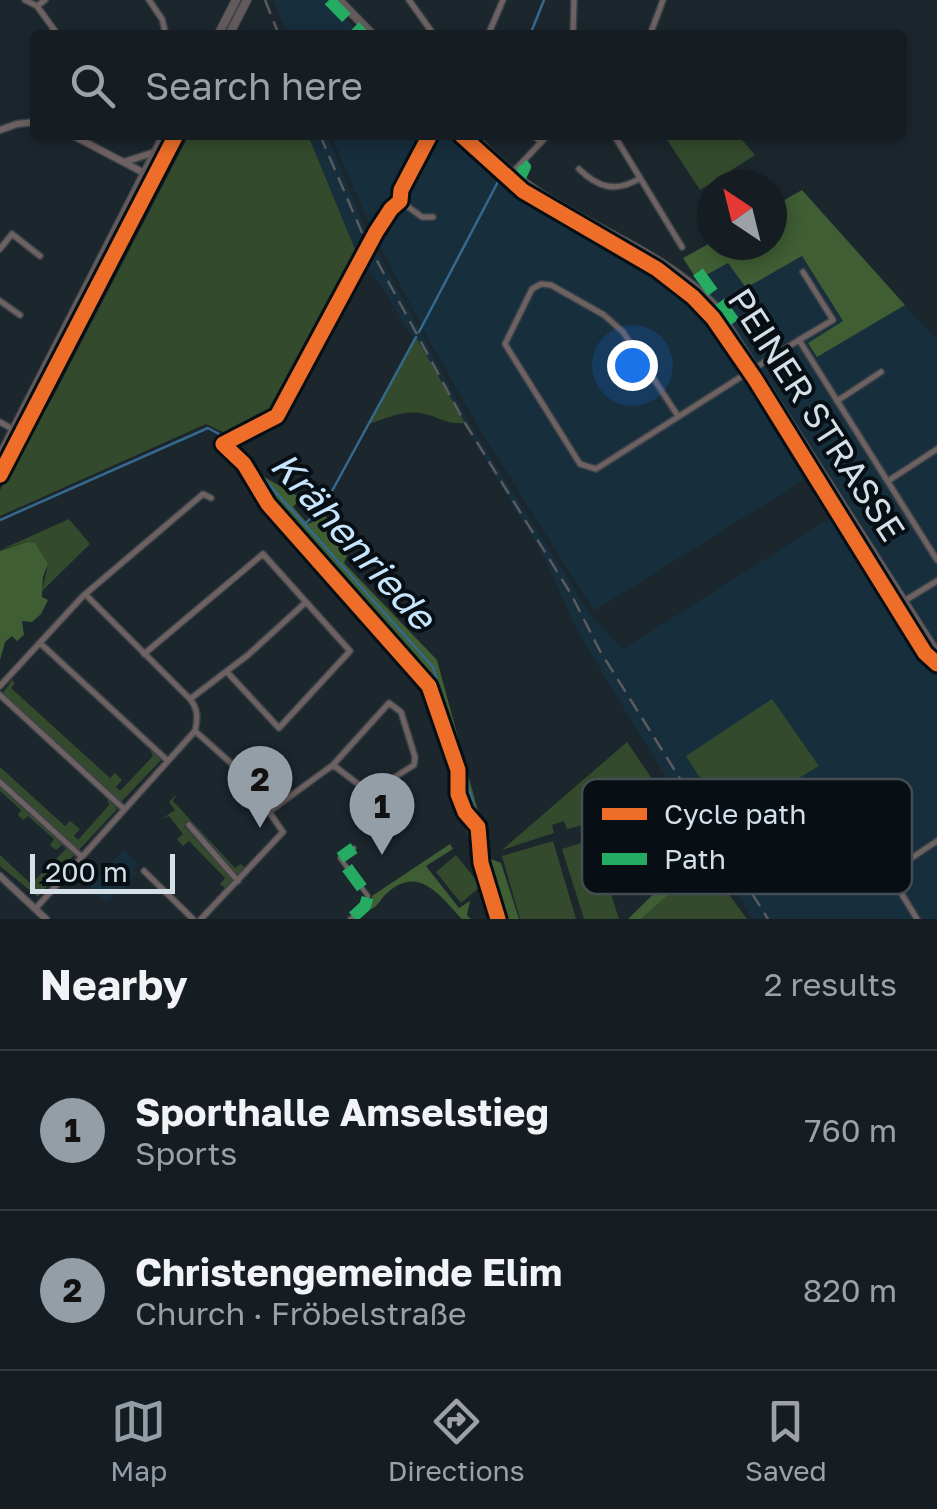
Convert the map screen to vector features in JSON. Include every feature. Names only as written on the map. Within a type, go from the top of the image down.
[{"type":"main road","points":[[221,30],[236,0]]},
{"type":"main road","points":[[232,30],[247,0]]},
{"type":"main road","points":[[344,2],[369,30]]},
{"type":"main road","points":[[0,475],[162,140]]},
{"type":"main road","points":[[0,456],[18,432],[173,140]]},
{"type":"main road","name":"PEINER STRASSE","points":[[477,140],[512,173],[550,200],[681,274],[726,318],[937,653]]},
{"type":"street","points":[[25,0],[37,6],[54,30]]},
{"type":"street","points":[[37,6],[45,0]]},
{"type":"street","points":[[149,0],[162,18],[165,30]]},
{"type":"street","points":[[409,0],[430,30]]},
{"type":"street","points":[[490,30],[503,0]]},
{"type":"street","points":[[572,30],[574,0]]},
{"type":"street","points":[[652,30],[663,0]]},
{"type":"street","points":[[0,130],[30,123]]},
{"type":"street","points":[[82,140],[154,178]]},
{"type":"street","points":[[427,140],[401,190],[400,201],[422,216],[434,217]]},
{"type":"street","points":[[512,173],[541,142],[539,140]]},
{"type":"street","points":[[617,140],[682,248]]},
{"type":"street","points":[[124,162],[156,151]]},
{"type":"street","points":[[579,169],[606,187],[619,188],[640,178]]},
{"type":"street","points":[[0,248],[12,234],[40,256]]},
{"type":"street","points":[[678,416],[623,332],[604,315],[551,285],[541,284],[532,289],[506,344],[580,464],[596,469],[833,320],[803,272]]},
{"type":"street","points":[[0,301],[20,315]]},
{"type":"street","points":[[798,340],[937,560]]},
{"type":"street","points":[[837,402],[881,372]]},
{"type":"street","points":[[0,422],[18,432]]},
{"type":"street","points":[[888,481],[937,449]]},
{"type":"street","points":[[0,686],[86,595],[203,494],[211,498]]},
{"type":"street","points":[[144,654],[260,555],[350,651],[279,728],[227,672]]},
{"type":"street","points":[[904,601],[937,581]]},
{"type":"street","points":[[36,908],[195,731],[196,709],[190,699],[86,595]]},
{"type":"street","points":[[190,699],[227,672],[306,602]]},
{"type":"street","points":[[40,642],[168,761]]},
{"type":"street","points":[[0,694],[124,810]]},
{"type":"street","points":[[270,811],[333,765],[389,703],[401,712],[414,765],[370,793],[333,765]]},
{"type":"street","points":[[195,731],[241,772],[282,827],[282,837],[201,919]]},
{"type":"street","points":[[0,782],[82,857]]},
{"type":"street","points":[[189,825],[238,881]]},
{"type":"street","points":[[912,857],[937,841]]},
{"type":"street","points":[[353,919],[368,896],[340,858],[354,848]]},
{"type":"street","points":[[144,871],[192,919]]},
{"type":"street","points":[[0,876],[49,919]]},
{"type":"street","points":[[901,894],[917,919]]},
{"type":"shaded area","points":[[273,0],[328,0],[356,30],[286,30]]},
{"type":"shaded area","points":[[310,140],[329,140],[366,230],[470,424],[590,614],[623,649],[836,514],[812,475],[594,611],[434,349],[373,233],[333,140],[463,140],[506,181],[680,289],[728,262],[746,288],[802,256],[843,321],[817,357],[905,305],[937,340],[937,919],[753,919],[738,894],[912,894],[912,779],[797,779],[818,766],[771,699],[745,779],[667,779],[574,624],[545,559],[384,290],[359,259]]},
{"type":"shaded area","points":[[123,850],[139,865],[133,870],[137,874],[107,902],[88,889]]},
{"type":"green space","points":[[186,140],[310,140],[359,259],[277,408],[225,433],[206,424],[0,516],[0,490],[53,397]]},
{"type":"green space","points":[[667,140],[742,140],[755,155],[731,170],[697,170],[697,185]]},
{"type":"green space","points":[[802,190],[905,305],[817,357],[808,343],[843,321],[802,256],[746,288],[728,263],[697,280],[683,258],[697,250],[697,260],[787,260],[787,198]]},
{"type":"green space","points":[[416,337],[465,423],[411,413],[369,424]]},
{"type":"green space","points":[[232,443],[259,474],[301,498],[293,507],[308,524],[325,516],[353,541],[344,563],[437,660],[491,859],[501,863],[519,919],[495,919],[485,895],[426,687],[417,670],[251,488],[221,449]]},
{"type":"green space","points":[[69,519],[90,544],[42,591],[48,564],[27,542],[0,550]]},
{"type":"green space","points":[[35,543],[48,564],[42,597],[48,600],[32,622],[22,621],[24,635],[17,641],[12,636],[5,642],[0,660],[0,551]]},
{"type":"green space","points":[[12,680],[15,683],[11,688],[110,778],[115,773],[122,780],[116,787],[120,791],[153,756],[150,750],[161,760],[121,802],[3,693]]},
{"type":"green space","points":[[772,699],[819,766],[797,779],[701,779],[686,756]]},
{"type":"green space","points":[[627,742],[652,779],[634,778],[584,779]]},
{"type":"green space","points":[[0,767],[65,826],[70,821],[80,829],[74,836],[78,840],[109,805],[107,798],[117,809],[79,850],[0,778]]},
{"type":"green space","points":[[582,781],[582,825],[567,829],[564,821],[552,825],[554,833],[502,850]]},
{"type":"green space","points":[[0,787],[74,855],[38,897],[0,866],[0,855],[31,884],[66,849],[62,845],[56,850],[50,845],[54,839],[28,816],[23,820],[18,815],[21,810]]},
{"type":"green space","points":[[177,794],[173,801],[235,868],[241,864],[246,869],[238,875],[191,821],[184,826],[233,880],[226,889],[220,884],[225,878],[189,841],[183,846],[177,839],[183,834],[169,816],[162,819],[175,810],[169,802]]},
{"type":"green space","points":[[553,841],[576,919],[520,919],[502,856]]},
{"type":"green space","points":[[582,843],[582,894],[611,894],[619,919],[584,919],[562,849]]},
{"type":"green space","points":[[450,844],[453,849],[426,866],[459,908],[470,901],[467,915],[471,919],[462,919],[437,893],[419,882],[399,885],[370,910],[372,896]]},
{"type":"green space","points":[[456,855],[481,886],[461,903],[436,872]]},
{"type":"green space","points":[[653,894],[669,894],[641,919],[628,919]]},
{"type":"green space","points":[[669,894],[729,894],[747,919],[641,919]]},
{"type":"waterway","points":[[532,30],[544,0]]},
{"type":"waterway","points":[[419,332],[500,178]]},
{"type":"waterway","points":[[305,524],[326,502],[416,337]]},
{"type":"waterway","name":"Krähenriede","points":[[0,520],[208,428],[228,439],[433,667],[507,919]]},
{"type":"railway","points":[[265,0],[277,30]]},
{"type":"railway","points":[[322,140],[363,235],[465,423],[680,779]]},
{"type":"railway","points":[[752,894],[768,919]]},
{"type":"marked path","points":[[329,0],[358,30]]},
{"type":"marked path","points":[[516,186],[525,167],[521,163]]},
{"type":"marked path","points":[[698,272],[735,323]]},
{"type":"marked path","points":[[353,917],[365,906],[368,896],[340,858],[354,848]]},
{"type":"cycle path","points":[[0,475],[173,140]]},
{"type":"cycle path","points":[[427,140],[401,190],[400,201],[376,232],[277,416],[223,444],[244,464],[268,504],[429,686],[458,770],[458,794],[465,812],[478,827],[481,863],[498,919]]},
{"type":"cycle path","points":[[467,140],[523,191],[657,269],[713,318],[925,653],[937,664]]},
{"type":"place","name":"Christengemeinde Elim","points":[[260,828]]},
{"type":"place","name":"Sporthalle Amselstieg","points":[[382,855]]}]
